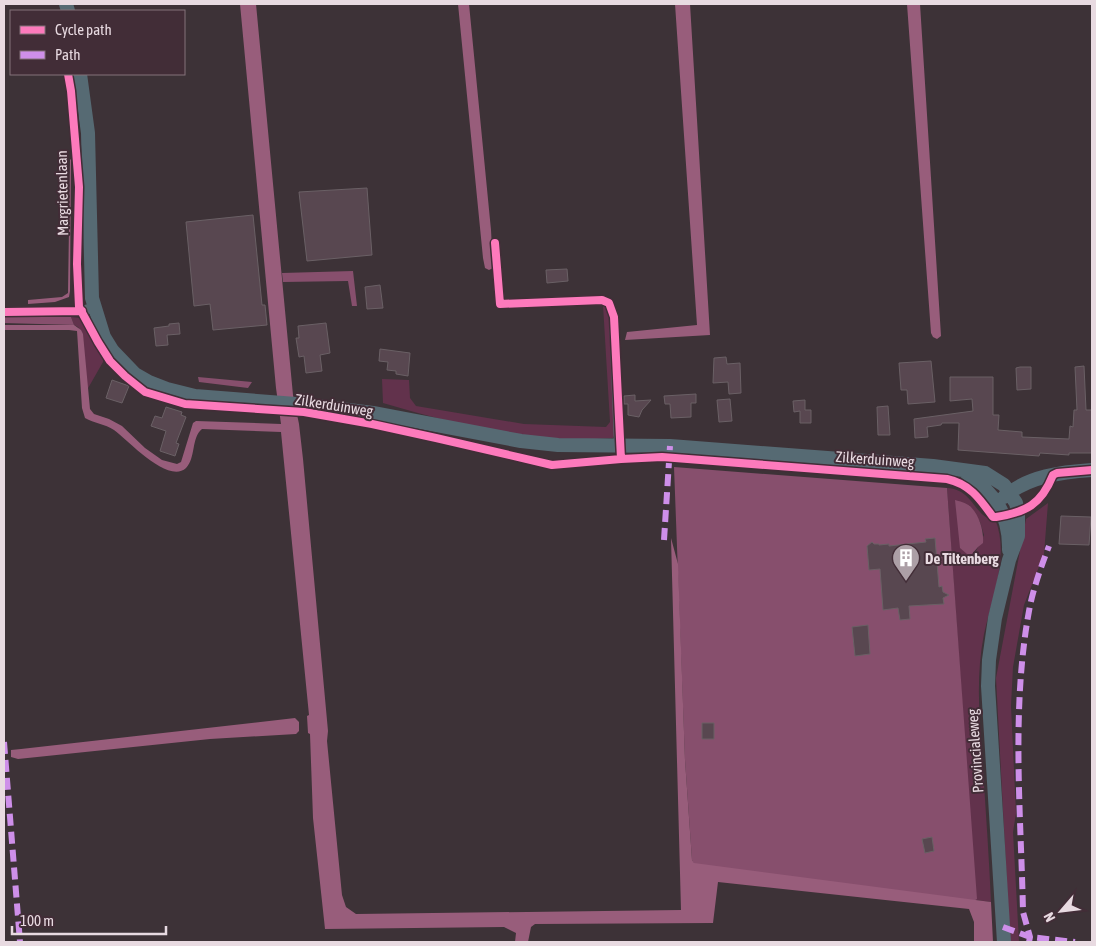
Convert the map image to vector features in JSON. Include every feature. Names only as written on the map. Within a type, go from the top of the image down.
[{"type":"main road","name":"Margrietenlaan","points":[[80,75],[88,133],[90,249],[92,298],[95,307]]},
{"type":"main road","name":"Zilkerduinweg","points":[[95,307],[104,337],[112,350],[135,374],[149,382],[195,396],[298,404],[373,413],[521,441],[558,445],[670,446],[933,466],[985,472],[1000,481],[1012,496]]},
{"type":"main road","points":[[964,470],[984,487],[998,503],[1012,496],[1028,483],[1065,472],[1092,470]]},
{"type":"main road","name":"Provincialeweg","points":[[1004,942],[988,686],[992,639],[1009,560],[1018,536],[1018,512],[1012,496]]},
{"type":"main road","name":"Provincialeweg","points":[[998,503],[1006,524],[1009,560]]},
{"type":"street","points":[[494,243],[500,304],[602,300],[609,303],[614,317],[619,446]]},
{"type":"street","points":[[4,312],[82,311],[95,307]]},
{"type":"shaded area","points":[[240,4],[256,4],[293,395],[303,459],[342,895],[346,907],[356,914],[681,910],[671,538],[678,564],[685,760],[692,860],[694,863],[991,902],[993,942],[974,942],[974,922],[969,909],[718,882],[713,923],[535,924],[531,927],[528,942],[515,942],[516,933],[504,927],[325,929],[313,818],[310,734],[308,733],[307,716],[309,715],[281,432],[202,429],[196,437],[191,459],[186,468],[178,472],[169,470],[148,459],[114,430],[85,418],[82,408],[77,331],[4,330],[4,325],[74,325],[81,330],[83,334],[90,409],[94,414],[122,426],[145,448],[162,460],[177,464],[181,462],[193,423],[196,421],[281,424]]},
{"type":"shaded area","points":[[458,4],[469,4],[491,230],[493,268],[489,270],[485,268],[483,258]]},
{"type":"shaded area","points":[[675,4],[690,4],[710,335],[625,340],[627,332],[697,325]]},
{"type":"shaded area","points":[[907,4],[920,4],[941,336],[937,339],[931,333]]},
{"type":"shaded area","points":[[71,159],[69,297],[55,302],[28,304],[28,300],[62,297],[68,293]]},
{"type":"shaded area","points":[[353,271],[357,306],[352,306],[348,281],[283,282],[282,273]]},
{"type":"shaded area","points":[[603,305],[610,311],[616,431],[613,438],[560,440],[509,434],[445,420],[383,403],[382,379],[409,380],[410,398],[416,406],[524,424],[606,427],[610,422]]},
{"type":"shaded area","points":[[4,317],[71,317],[74,325],[4,323]]},
{"type":"shaded area","points":[[71,317],[80,318],[86,324],[104,357],[87,390],[82,333],[74,325]]},
{"type":"shaded area","points":[[198,377],[252,382],[248,388],[199,382]]},
{"type":"shaded area","points":[[674,467],[947,488],[977,899],[974,901],[694,864],[692,860],[685,760]]},
{"type":"shaded area","points":[[947,488],[963,494],[983,515],[995,519],[1001,547],[998,576],[981,651],[979,685],[991,902],[976,900]],"holes":[[[969,505],[980,522],[984,535],[976,551],[967,554]]]},
{"type":"shaded area","points":[[955,500],[970,506],[980,523],[983,543],[972,554],[967,554],[960,548]]},
{"type":"shaded area","points":[[1048,503],[1044,554],[1024,605],[1013,667],[1011,706],[1016,813],[1013,832],[1019,942],[1010,942],[996,678],[1026,519]]},
{"type":"shaded area","points":[[295,718],[299,722],[299,731],[296,734],[210,739],[18,759],[11,757],[11,750]]},
{"type":"building","points":[[367,188],[372,255],[307,261],[299,192]]},
{"type":"building","points":[[253,215],[262,305],[265,305],[267,325],[213,330],[210,304],[194,306],[186,222]]},
{"type":"building","points":[[567,269],[568,281],[547,283],[546,270]]},
{"type":"building","points":[[380,285],[383,308],[367,309],[365,287]]},
{"type":"building","points":[[179,323],[180,334],[167,335],[168,345],[156,346],[154,328]]},
{"type":"building","points":[[326,323],[330,353],[320,355],[322,371],[306,373],[304,356],[299,357],[296,338],[299,338],[298,326]]},
{"type":"building","points":[[380,349],[410,353],[408,376],[396,374],[396,371],[387,370],[388,362],[379,361]]},
{"type":"building","points":[[726,357],[727,364],[740,363],[741,393],[729,394],[728,382],[713,383],[714,358]]},
{"type":"building","points":[[931,361],[935,402],[908,404],[907,390],[901,390],[899,363]]},
{"type":"building","points":[[1084,366],[1086,410],[1092,410],[1092,453],[1069,453],[1069,455],[1040,453],[1039,456],[958,450],[959,423],[942,423],[941,425],[927,427],[928,437],[915,438],[914,419],[973,411],[972,399],[950,401],[950,377],[993,377],[993,415],[999,415],[998,430],[1022,432],[1022,437],[1069,439],[1070,426],[1073,427],[1074,410],[1077,410],[1075,367]]},
{"type":"building","points":[[1031,367],[1031,389],[1017,390],[1016,368]]},
{"type":"building","points":[[112,380],[129,386],[122,403],[106,398]]},
{"type":"building","points":[[696,394],[696,403],[691,403],[691,417],[671,418],[670,404],[665,404],[664,396]]},
{"type":"building","points":[[635,395],[635,401],[651,400],[642,410],[639,417],[628,415],[628,404],[624,404],[624,396]]},
{"type":"building","points":[[730,399],[732,421],[719,422],[717,400]]},
{"type":"building","points":[[805,400],[805,410],[811,410],[811,423],[800,423],[800,411],[794,412],[793,401]]},
{"type":"building","points":[[888,406],[890,435],[878,435],[877,407]]},
{"type":"building","points":[[166,407],[182,412],[181,415],[186,417],[176,443],[179,444],[175,456],[160,451],[166,431],[151,426],[155,416],[162,418]]},
{"type":"building","points":[[1061,516],[1091,517],[1089,545],[1059,544]]},
{"type":"building","name":"De Tiltenberg","points":[[935,538],[939,587],[942,586],[943,592],[949,595],[943,598],[944,604],[909,606],[910,619],[900,620],[898,608],[883,610],[880,569],[869,570],[867,546],[872,542],[879,545],[889,544],[889,546],[926,542],[925,539]]},
{"type":"building","points":[[868,625],[870,654],[855,656],[852,627]]},
{"type":"building","points":[[702,723],[714,723],[714,739],[702,739]]},
{"type":"building","points":[[932,837],[934,851],[925,853],[922,839]]},
{"type":"marked path","points":[[664,540],[670,446]]},
{"type":"marked path","points":[[1029,942],[1030,937],[1023,912],[1018,761],[1020,686],[1023,648],[1031,603],[1037,578],[1049,546]]},
{"type":"marked path","points":[[4,742],[20,942]]},
{"type":"marked path","points":[[1003,927],[1030,937],[1075,942]]},
{"type":"cycle path","points":[[68,75],[79,187],[77,264],[79,307],[110,361],[145,392],[185,404],[304,412],[372,424],[552,465],[662,457],[947,479],[968,488],[979,498],[993,517],[1016,513],[1031,505],[1043,494],[1053,475],[1057,473],[1092,470]]},
{"type":"cycle path","points":[[495,243],[500,304],[602,300],[609,303],[614,317],[621,459]]},
{"type":"cycle path","points":[[4,312],[82,311]]},
{"type":"place","name":"De Tiltenberg","points":[[906,582]]}]
